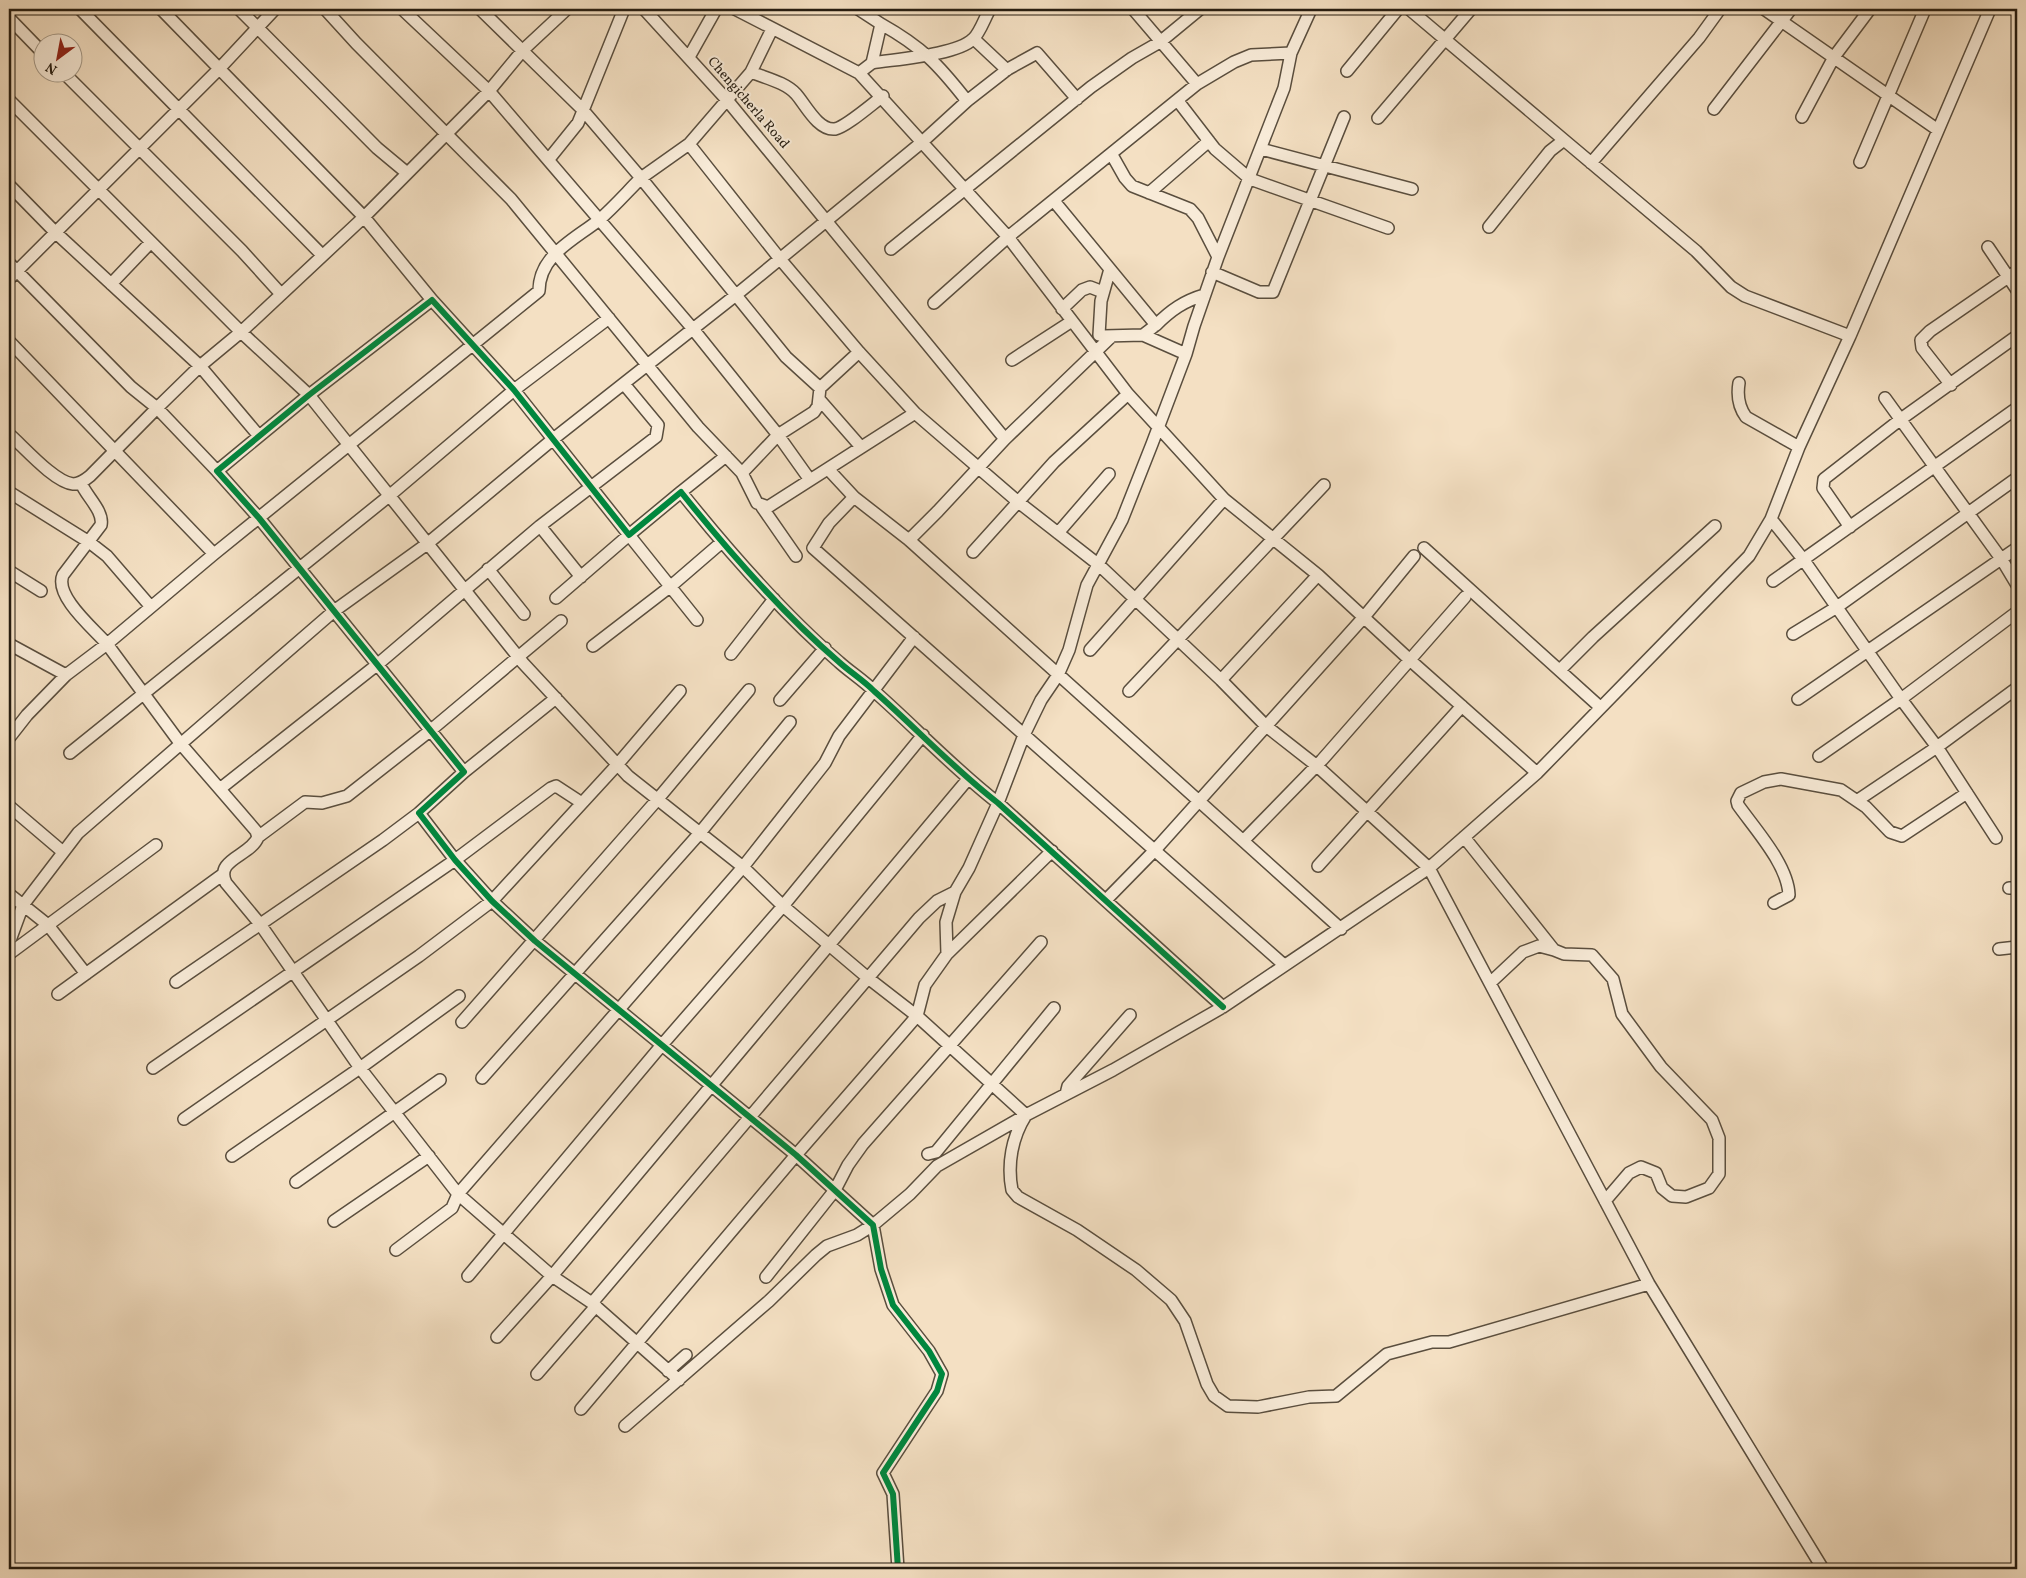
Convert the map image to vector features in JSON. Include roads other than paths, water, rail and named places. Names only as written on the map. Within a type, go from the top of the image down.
[{"type":"street","points":[[80,9],[322,255]]},
{"type":"street","points":[[161,9],[364,217],[432,300],[514,390],[697,620]]},
{"type":"street","points":[[239,9],[377,148],[407,173]]},
{"type":"street","points":[[276,9],[98,190],[11,271],[131,386],[157,408],[217,471],[259,518],[464,772]]},
{"type":"street","points":[[325,9],[356,43],[511,199],[698,427],[742,473],[757,504],[762,507],[796,556]]},
{"type":"street","points":[[402,9],[490,91],[549,159],[693,329],[778,434],[810,480]]},
{"type":"street","points":[[480,9],[582,109],[641,178],[786,357],[819,393],[861,447]]},
{"type":"street","points":[[9,434],[64,481],[73,484],[81,482],[200,366],[241,332],[364,217],[490,91],[523,50],[567,9]]},
{"type":"street","points":[[549,159],[578,123],[582,109],[624,9]]},
{"type":"street","name":"Chengicherla Road","points":[[644,9],[727,100],[1005,439]]},
{"type":"street","points":[[688,57],[716,9]]},
{"type":"street","points":[[735,9],[859,73],[883,96],[921,143],[1008,237],[1128,394],[1224,499],[1318,575],[1537,773]]},
{"type":"street","points":[[858,9],[907,39],[928,55],[941,67],[967,101]]},
{"type":"street","points":[[1133,9],[1197,84]]},
{"type":"street","points":[[891,249],[965,191],[1076,99],[1132,58],[1160,42],[1200,9]]},
{"type":"street","points":[[947,954],[946,922],[955,892],[969,868],[998,803],[1024,735],[1040,700],[1058,675],[1069,650],[1087,585],[1122,520],[1186,354],[1212,272],[1284,88],[1291,53],[1311,9]]},
{"type":"street","points":[[1346,71],[1398,9]]},
{"type":"street","points":[[1408,9],[1696,251],[1731,287],[1744,296],[1850,336]]},
{"type":"street","points":[[1378,118],[1471,9]]},
{"type":"street","points":[[1591,163],[1699,38],[1720,9]]},
{"type":"street","points":[[1764,9],[1889,94],[1938,130]]},
{"type":"street","points":[[1714,109],[1791,9]]},
{"type":"street","points":[[1802,117],[1834,57],[1870,9]]},
{"type":"street","points":[[1860,162],[1925,9]]},
{"type":"street","points":[[625,1426],[769,1302],[816,1255],[827,1246],[857,1236],[873,1225],[910,1194],[937,1166],[1026,1114],[1113,1070],[1222,1007],[1283,964],[1341,928],[1429,868],[1537,773],[1600,706],[1749,556],[1771,519],[1799,447],[1850,336],[1990,9]]},
{"type":"street","points":[[859,73],[872,62],[928,55],[962,46],[974,39],[985,10]]},
{"type":"street","points":[[9,18],[32,42]]},
{"type":"street","points":[[872,62],[881,24]]},
{"type":"street","points":[[9,738],[27,715],[66,675],[107,644],[214,554],[539,291],[539,278],[544,267],[556,252],[600,219],[641,178],[689,144],[751,72],[772,29]]},
{"type":"street","points":[[974,39],[1007,70]]},
{"type":"street","points":[[9,943],[23,905],[78,833],[180,743],[334,611],[427,544],[552,440],[780,259],[921,143],[967,101],[1007,70],[1038,53],[1076,99]]},
{"type":"street","points":[[934,303],[1008,237],[1112,155],[1197,84],[1234,62],[1251,55],[1291,53]]},
{"type":"street","points":[[751,72],[788,87],[817,120],[826,127],[833,129],[842,127],[883,96]]},
{"type":"street","points":[[73,82],[242,250],[281,294]]},
{"type":"street","points":[[9,100],[241,332],[308,396],[519,658],[617,765],[657,800],[743,867],[783,906],[868,978],[917,1016],[948,1046],[1026,1114]]},
{"type":"street","points":[[1178,101],[1209,141],[1250,179],[1388,228]]},
{"type":"street","points":[[1212,272],[1260,292],[1273,292],[1344,117]]},
{"type":"street","points":[[1489,227],[1550,151],[1564,140]]},
{"type":"street","points":[[1149,193],[1209,141]]},
{"type":"street","points":[[689,144],[780,259],[859,352],[915,413],[1017,501],[1099,565],[1178,638],[1266,726],[1317,766],[1429,868],[1649,1284],[1823,1569]]},
{"type":"street","points":[[1261,149],[1412,189]]},
{"type":"street","points":[[1112,155],[1125,178],[1132,186],[1190,209],[1198,218],[1218,257]]},
{"type":"street","points":[[9,185],[55,232],[200,366],[259,436]]},
{"type":"street","points":[[1054,201],[1156,325]]},
{"type":"street","points":[[111,284],[151,242]]},
{"type":"street","points":[[1988,247],[2013,274],[2017,290]]},
{"type":"street","points":[[1099,335],[1103,292],[1110,269]]},
{"type":"street","points":[[1951,385],[1922,348],[1922,340],[1930,331],[2013,274]]},
{"type":"street","points":[[1062,309],[1082,290],[1090,287],[1103,292]]},
{"type":"street","points":[[1142,335],[1186,300],[1204,295]]},
{"type":"street","points":[[217,471],[308,396],[432,300]]},
{"type":"street","points":[[70,753],[389,496],[514,390],[609,318]]},
{"type":"street","points":[[1012,360],[1072,321]]},
{"type":"street","points":[[1083,335],[1142,335],[1186,354]]},
{"type":"street","points":[[908,540],[938,511],[1005,439],[1097,353],[1112,336]]},
{"type":"street","points":[[1850,527],[1823,488],[1822,483],[1842,463],[2017,336]]},
{"type":"street","points":[[9,341],[214,554]]},
{"type":"street","points":[[742,473],[778,434],[808,417],[818,406],[819,393],[859,352]]},
{"type":"street","points":[[1739,383],[1737,395],[1741,410],[1746,417],[1799,447]]},
{"type":"street","points":[[221,788],[378,664],[540,526],[653,440],[658,432],[658,425],[624,384]]},
{"type":"street","points":[[973,552],[1054,462],[1128,394]]},
{"type":"street","points":[[1885,398],[2002,560],[2017,585]]},
{"type":"street","points":[[1773,581],[2017,408]]},
{"type":"street","points":[[762,507],[768,507],[915,413]]},
{"type":"street","points":[[556,598],[726,456]]},
{"type":"street","points":[[828,469],[854,496],[908,540],[1341,928]]},
{"type":"street","points":[[1058,533],[1109,474]]},
{"type":"street","points":[[1793,634],[1837,607],[1966,512],[2017,478]]},
{"type":"street","points":[[81,482],[85,493],[101,515],[102,520],[100,528],[63,575],[60,582],[61,589],[68,600],[107,644],[180,743],[221,788],[251,824],[258,836]]},
{"type":"street","points":[[1129,691],[1324,485]]},
{"type":"street","points":[[9,492],[89,542],[118,567],[151,607]]},
{"type":"street","points":[[681,492],[722,542],[774,599],[824,648],[873,689],[968,779],[1052,851],[1222,1007]]},
{"type":"street","points":[[854,496],[829,523],[813,548],[1283,964]]},
{"type":"street","points":[[1090,650],[1224,499]]},
{"type":"street","points":[[1771,519],[1803,559],[1867,652],[1937,747],[1996,838]]},
{"type":"street","points":[[540,526],[581,577]]},
{"type":"street","points":[[1561,669],[1593,637],[1715,526]]},
{"type":"street","points":[[593,646],[671,586],[722,542]]},
{"type":"street","points":[[1424,548],[1600,706]]},
{"type":"street","points":[[1798,699],[2017,548]]},
{"type":"street","points":[[1106,900],[1155,850],[1364,616],[1414,556]]},
{"type":"street","points":[[488,569],[524,614]]},
{"type":"street","points":[[9,571],[41,591]]},
{"type":"street","points":[[1221,680],[1318,575]]},
{"type":"street","points":[[1244,840],[1317,766],[1411,661],[1465,597]]},
{"type":"street","points":[[731,654],[774,599]]},
{"type":"street","points":[[1819,756],[1901,699],[2017,612]]},
{"type":"street","points":[[58,994],[222,875],[227,864],[254,844],[258,836],[305,802],[322,803],[347,796],[431,730],[561,622]]},
{"type":"street","points":[[396,1250],[452,1208],[458,1194],[618,1008],[743,867],[825,763],[839,736],[914,637]]},
{"type":"street","points":[[9,644],[66,675]]},
{"type":"street","points":[[780,700],[824,648]]},
{"type":"street","points":[[1858,800],[1937,747],[2017,688]]},
{"type":"street","points":[[462,1022],[657,800],[749,690]]},
{"type":"street","points":[[184,1119],[327,1020],[492,901],[617,765],[680,691]]},
{"type":"street","points":[[176,982],[383,840],[556,698]]},
{"type":"street","points":[[1318,866],[1462,706]]},
{"type":"street","points":[[482,1078],[699,834],[790,722]]},
{"type":"street","points":[[468,1276],[661,1046],[783,906],[923,736]]},
{"type":"street","points":[[497,1337],[552,1276],[968,779]]},
{"type":"street","points":[[1774,903],[1789,895],[1789,889],[1777,860],[1738,805],[1737,801],[1741,793],[1764,782],[1781,779],[1841,790],[1858,800],[1890,832],[1902,836],[1967,793]]},
{"type":"street","points":[[153,1068],[292,970],[455,860],[556,786],[582,803]]},
{"type":"street","points":[[9,806],[63,852]]},
{"type":"street","points":[[418,813],[455,860],[492,901],[535,941],[796,1155],[873,1225],[881,1270],[894,1305],[929,1351],[942,1374],[937,1391],[883,1473],[893,1494],[898,1569]]},
{"type":"street","points":[[1464,837],[1554,950]]},
{"type":"street","points":[[9,954],[156,845]]},
{"type":"street","points":[[581,1409],[796,1155],[917,1016],[925,985],[947,954],[1052,851]]},
{"type":"street","points":[[222,875],[226,883],[260,924],[360,1068],[458,1194],[552,1276],[594,1305],[679,1380]]},
{"type":"street","points":[[538,1374],[750,1117],[924,913],[938,901],[955,892]]},
{"type":"street","points":[[9,894],[48,925],[86,974]]},
{"type":"street","points":[[766,1276],[835,1190],[848,1165],[863,1144],[1041,942]]},
{"type":"street","points":[[1490,983],[1523,952],[1539,946],[1564,954],[1592,955],[1605,968],[1613,980],[1618,991],[1622,1014],[1661,1067],[1712,1120],[1719,1138],[1719,1174],[1710,1188],[1686,1197],[1672,1196],[1662,1188],[1656,1173],[1641,1167],[1629,1173],[1605,1201]]},
{"type":"street","points":[[1999,949],[2017,947]]},
{"type":"street","points":[[232,1156],[360,1068],[459,996]]},
{"type":"street","points":[[928,1154],[936,1152],[1054,1008]]},
{"type":"street","points":[[1066,1094],[1068,1086],[1130,1015]]},
{"type":"street","points":[[296,1182],[440,1080]]},
{"type":"street","points":[[1026,1114],[1016,1133],[1012,1150],[1012,1190],[1018,1197],[1077,1230],[1136,1270],[1171,1300],[1185,1321],[1206,1384],[1214,1396],[1228,1406],[1258,1407],[1309,1397],[1336,1396],[1387,1354],[1432,1342],[1448,1342],[1649,1284]]},
{"type":"street","points":[[334,1221],[428,1156]]},
{"type":"street","points":[[668,1371],[686,1355]]}]
